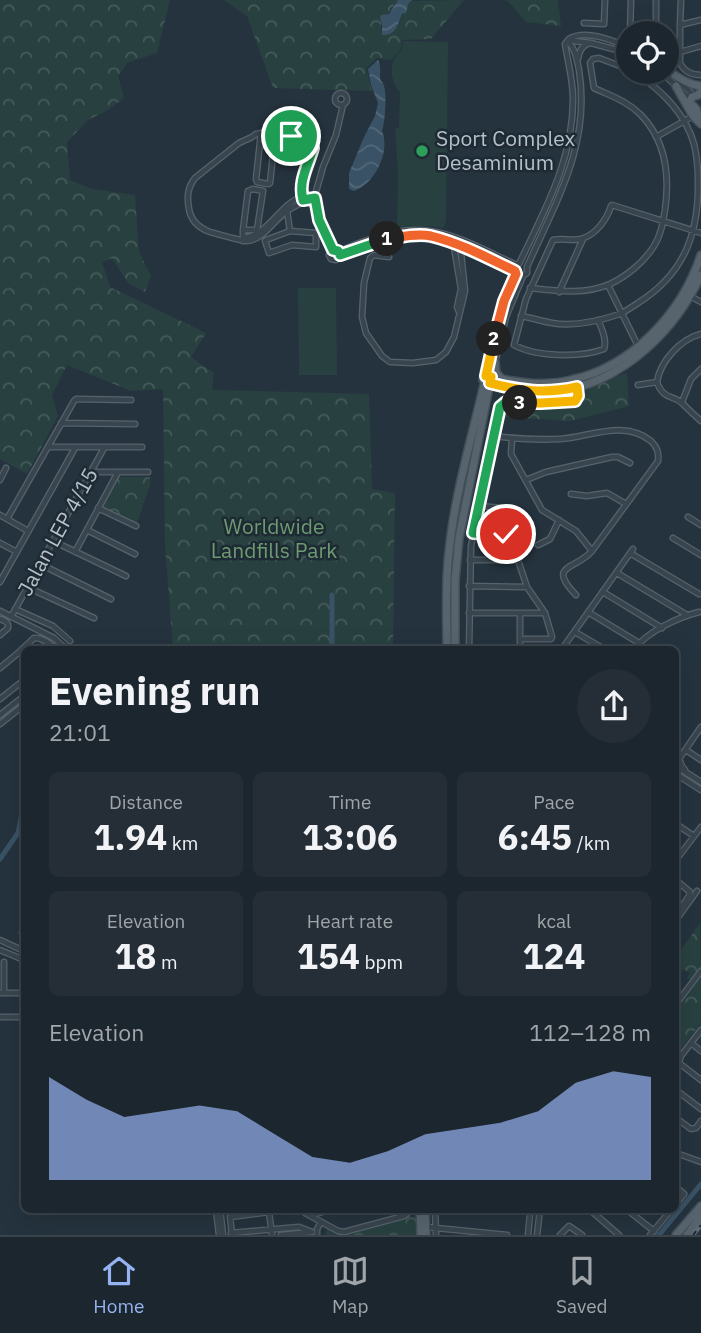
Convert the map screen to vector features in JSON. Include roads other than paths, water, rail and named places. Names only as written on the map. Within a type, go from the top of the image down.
[{"type":"main road","points":[[679,78],[701,86]]},
{"type":"main road","points":[[676,86],[697,110],[701,124]]},
{"type":"main road","points":[[697,96],[691,105],[697,110]]},
{"type":"main road","points":[[447,646],[450,539],[488,379],[537,392],[555,391],[577,387],[628,363],[659,337],[675,318],[701,255]]},
{"type":"main road","points":[[483,400],[492,389],[504,383],[569,381],[608,366],[638,346],[667,318],[701,275]]},
{"type":"main road","points":[[492,361],[496,373],[504,383]]},
{"type":"main road","points":[[455,646],[456,557],[483,400],[480,390],[485,369],[492,361]]},
{"type":"main road","points":[[676,1235],[701,1206]]},
{"type":"main road","points":[[421,1213],[425,1232]]},
{"type":"main road","points":[[425,1213],[425,1232]]},
{"type":"main road","points":[[687,1235],[701,1216]]},
{"type":"street","points":[[584,23],[604,24],[605,0]]},
{"type":"street","points":[[630,21],[631,0]]},
{"type":"street","points":[[656,0],[656,21]]},
{"type":"street","points":[[681,0],[680,63],[686,70],[701,75]]},
{"type":"street","points":[[680,26],[701,20]]},
{"type":"street","points":[[488,379],[499,315],[567,155],[573,96],[566,47],[568,40],[576,35],[584,35],[616,43]]},
{"type":"street","points":[[568,40],[616,50]]},
{"type":"street","points":[[492,361],[506,317],[562,190],[575,153],[581,115],[580,81],[573,46],[568,40]]},
{"type":"street","points":[[578,64],[581,48],[591,43]]},
{"type":"street","points":[[680,52],[701,46]]},
{"type":"street","points":[[530,288],[581,292],[608,285],[636,267],[659,238],[664,220],[667,176],[663,151],[640,114],[618,98],[594,88],[591,61],[599,58],[616,64]]},
{"type":"street","points":[[679,80],[697,96]]},
{"type":"street","points":[[521,316],[556,323],[586,323],[622,313],[657,290],[673,273],[688,249],[694,230],[698,191],[694,143],[684,121],[662,92],[651,84]]},
{"type":"street","points":[[676,86],[697,96]]},
{"type":"street","points":[[337,252],[319,220],[315,196],[343,105]]},
{"type":"street","points":[[656,137],[697,110]]},
{"type":"street","points":[[303,198],[303,176],[313,148],[295,137],[252,137],[239,143],[198,175],[191,183],[187,200],[190,216],[206,230],[251,240],[259,237],[286,209],[303,198],[315,196]]},
{"type":"street","points":[[260,138],[274,144],[268,184],[256,181],[260,138]]},
{"type":"street","points":[[243,230],[257,230],[263,191],[248,191],[243,230],[243,239]]},
{"type":"street","points":[[559,292],[583,239],[602,225],[612,205],[701,233]]},
{"type":"street","points":[[286,209],[290,231]]},
{"type":"street","points":[[337,252],[391,233],[408,230],[431,231],[473,245],[517,268],[523,276]]},
{"type":"street","points":[[290,231],[316,233],[316,247],[292,246],[269,253],[265,241],[290,231]]},
{"type":"street","points":[[337,252],[386,239],[431,236],[517,268]]},
{"type":"street","points":[[583,239],[554,239],[530,288],[514,340],[515,346],[551,354],[598,352],[606,347],[598,320]]},
{"type":"street","points":[[448,242],[454,247],[461,289],[457,307],[459,313]]},
{"type":"street","points":[[389,257],[374,255],[370,258],[364,283],[362,317],[366,333],[382,356],[390,362],[413,363],[440,357],[454,337],[464,291],[461,253],[467,249]]},
{"type":"street","points":[[517,268],[524,264],[538,272]]},
{"type":"street","points":[[608,285],[638,346]]},
{"type":"street","points":[[687,294],[701,302]]},
{"type":"street","points":[[701,334],[693,336],[669,356],[661,367],[657,382],[661,391],[682,402],[690,413],[701,421]]},
{"type":"street","points":[[682,402],[691,379],[701,369]]},
{"type":"street","points":[[638,385],[657,382]]},
{"type":"street","points":[[469,646],[469,586],[473,533],[500,407],[503,404],[572,402],[577,399],[577,387]]},
{"type":"street","points":[[7,519],[74,401],[131,400]]},
{"type":"street","points":[[61,423],[135,424]]},
{"type":"street","points":[[494,436],[512,439],[564,439],[630,430],[656,447],[659,457],[655,465],[592,551],[567,567],[564,572],[567,584],[576,595]]},
{"type":"street","points":[[512,439],[511,454],[542,510],[576,531],[592,551]]},
{"type":"street","points":[[48,447],[142,447]]},
{"type":"street","name":"Jalan LEP 4/15","points":[[11,617],[104,447]]},
{"type":"street","points":[[0,582],[3,571],[17,552],[75,448]]},
{"type":"street","points":[[526,480],[547,472],[611,457],[618,457],[630,463]]},
{"type":"street","points":[[0,480],[6,468]]},
{"type":"street","points":[[90,472],[148,472]]},
{"type":"street","points":[[75,552],[118,472]]},
{"type":"street","points":[[571,494],[587,496],[607,493],[626,504]]},
{"type":"street","points":[[479,506],[502,508]]},
{"type":"street","points":[[98,508],[136,526]]},
{"type":"street","points":[[0,515],[29,531]]},
{"type":"street","points":[[688,517],[701,525]]},
{"type":"street","points":[[538,545],[550,539],[559,520]]},
{"type":"street","points":[[87,530],[135,554]]},
{"type":"street","points":[[473,533],[506,534]]},
{"type":"street","points":[[673,538],[701,555]]},
{"type":"street","points":[[52,541],[126,576]]},
{"type":"street","points":[[0,543],[17,552]]},
{"type":"street","points":[[513,547],[527,587],[545,613],[552,637],[520,639]]},
{"type":"street","points":[[564,646],[632,551],[699,594]]},
{"type":"street","points":[[470,560],[517,560]]},
{"type":"street","points":[[40,564],[110,599]]},
{"type":"street","points":[[617,573],[687,615]]},
{"type":"street","points":[[469,586],[527,587]]},
{"type":"street","points":[[27,587],[94,618]]},
{"type":"street","points":[[603,592],[662,628]]},
{"type":"street","points":[[15,609],[53,626],[70,641]]},
{"type":"street","points":[[0,611],[54,638],[63,646]]},
{"type":"street","points":[[588,612],[639,643]]},
{"type":"street","points":[[637,646],[662,628],[699,612]]},
{"type":"street","points":[[469,613],[545,613]]},
{"type":"street","points":[[520,613],[520,646]]},
{"type":"street","points":[[0,619],[7,622],[8,628],[0,635]]},
{"type":"street","points":[[575,632],[599,646]]},
{"type":"street","points":[[25,646],[38,638],[52,646]]},
{"type":"street","points":[[0,668],[21,649]]},
{"type":"street","points":[[0,699],[21,682]]},
{"type":"street","points":[[0,715],[21,699]]},
{"type":"street","points":[[11,707],[16,712]]},
{"type":"street","points":[[0,724],[21,708]]},
{"type":"street","points":[[679,757],[700,730]]},
{"type":"street","points":[[686,750],[701,760]]},
{"type":"street","points":[[679,761],[681,766],[700,782]]},
{"type":"street","points":[[679,768],[691,775]]},
{"type":"street","points":[[679,776],[701,790]]},
{"type":"street","points":[[679,826],[694,836]]},
{"type":"street","points":[[684,830],[691,832],[700,828]]},
{"type":"street","points":[[679,856],[700,828]]},
{"type":"street","points":[[684,830],[688,834],[688,844]]},
{"type":"street","points":[[679,883],[690,892],[679,911]]},
{"type":"street","points":[[679,916],[697,891]]},
{"type":"street","points":[[0,940],[21,950]]},
{"type":"street","points":[[0,950],[21,959]]},
{"type":"street","points":[[4,962],[2,993],[21,993]]},
{"type":"street","points":[[679,1000],[701,971]]},
{"type":"street","points":[[0,1017],[21,1017]]},
{"type":"street","points":[[701,1030],[679,1063],[701,1080]]},
{"type":"street","points":[[691,1044],[701,1051]]},
{"type":"street","points":[[679,1092],[701,1109]]},
{"type":"street","points":[[679,1120],[690,1129],[701,1121]]},
{"type":"street","points":[[679,1154],[701,1162]]},
{"type":"street","points":[[218,1213],[221,1235]]},
{"type":"street","points":[[262,1213],[230,1217],[232,1234],[272,1232],[299,1227],[314,1234]]},
{"type":"street","points":[[270,1213],[272,1232]]},
{"type":"street","points":[[305,1213],[344,1232],[407,1213]]},
{"type":"street","points":[[311,1216],[320,1213]]},
{"type":"street","points":[[435,1213],[436,1235]]},
{"type":"street","points":[[528,1213],[528,1235]]},
{"type":"street","points":[[537,1235],[540,1213]]},
{"type":"street","points":[[594,1213],[620,1235]]},
{"type":"street","points":[[630,1213],[652,1233],[667,1213]]},
{"type":"street","points":[[314,1234],[321,1222]]},
{"type":"street","points":[[560,1235],[569,1226],[582,1235]]},
{"type":"street","points":[[425,1232],[436,1228],[507,1235]]},
{"type":"street","points":[[281,1235],[314,1234]]},
{"type":"water","points":[[398,0],[413,0],[393,31],[382,35],[380,17],[389,14]]},
{"type":"water","points":[[378,60],[385,96],[382,131],[384,151],[380,165],[372,177],[354,191],[349,189],[349,173],[375,116],[378,103],[368,69]]},
{"type":"waterway","points":[[331,646],[332,595]]},
{"type":"waterway","points":[[0,859],[18,833],[21,818]]},
{"type":"waterway","points":[[679,1211],[701,1184]]},
{"type":"waterway","points":[[659,1235],[677,1213]]},
{"type":"railway","points":[[693,1235],[701,1225]]},
{"type":"place","name":"Sport Complex Desaminium","points":[[422,151]]},
{"type":"park label","name":"Worldwide Landfills Park","points":[[274,539]]}]
